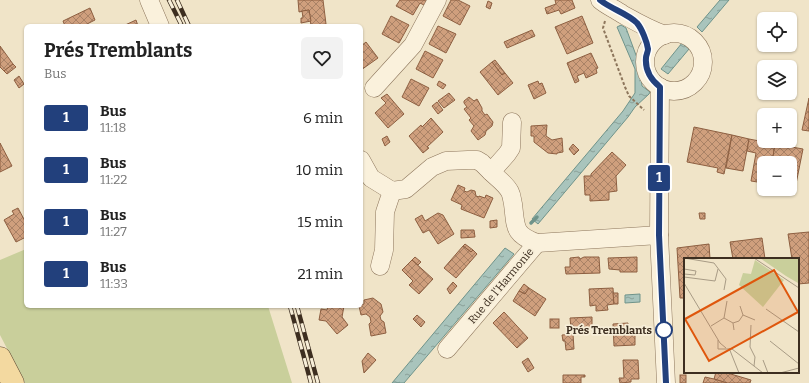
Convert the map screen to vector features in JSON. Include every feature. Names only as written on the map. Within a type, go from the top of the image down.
[{"type":"main road","points":[[0,358],[13,383]]},
{"type":"street","points":[[149,0],[159,24]]},
{"type":"street","points":[[374,88],[413,45],[437,0]]},
{"type":"street","points":[[613,5],[637,24],[665,35]]},
{"type":"street","points":[[637,24],[648,50]]},
{"type":"street","points":[[671,33],[684,34],[695,41],[699,46],[703,57],[703,67],[699,77],[692,85],[682,89],[671,90],[660,87],[650,78],[646,68],[646,56],[648,50],[658,37],[665,35],[671,33]]},
{"type":"street","points":[[660,87],[659,235],[666,383]]},
{"type":"street","points":[[659,121],[682,89]]},
{"type":"street","points":[[491,172],[511,148],[512,122]]},
{"type":"street","points":[[363,163],[372,178],[392,191],[406,189],[432,167],[446,161],[477,160],[506,186],[511,193],[516,228],[526,239],[537,243]]},
{"type":"street","points":[[380,266],[384,250],[385,212],[392,191]]},
{"type":"street","name":"Rue de l'Harmonie","points":[[447,349],[537,243],[659,235]]},
{"type":"path","points":[[613,5],[603,28],[629,96],[641,106]]},
{"type":"green space","points":[[24,250],[24,308],[269,308],[292,383],[25,383],[0,335],[0,260]]},
{"type":"water","points":[[720,0],[729,0],[702,32],[697,27]]},
{"type":"water","points":[[621,25],[626,28],[640,66],[642,86],[650,92],[635,107],[538,224],[532,219],[623,111],[635,93],[635,69],[617,27]]},
{"type":"water","points":[[682,43],[689,49],[668,74],[661,69]]},
{"type":"water","points":[[505,248],[514,254],[404,383],[392,383]]},
{"type":"water","points":[[640,294],[640,302],[625,303],[625,295]]},
{"type":"building","points":[[298,0],[323,0],[326,24],[311,24],[309,10],[299,12]]},
{"type":"building","points":[[400,0],[429,0],[426,6],[420,3],[413,15],[396,6]]},
{"type":"building","points":[[451,0],[458,0],[470,6],[460,25],[443,16]]},
{"type":"building","points":[[555,0],[572,0],[575,8],[561,14],[559,10],[547,14],[545,8],[556,4]]},
{"type":"building","points":[[488,1],[492,3],[490,9],[486,7]]},
{"type":"building","points":[[90,8],[95,20],[87,24],[64,24],[63,21]]},
{"type":"building","points":[[309,10],[311,21],[301,23],[301,18],[303,18],[302,11]]},
{"type":"building","points":[[391,16],[409,25],[399,43],[382,34]]},
{"type":"building","points":[[582,16],[593,43],[567,54],[555,27]]},
{"type":"building","points":[[136,20],[137,24],[127,24]]},
{"type":"building","points":[[438,26],[456,34],[446,53],[429,44]]},
{"type":"building","points":[[532,30],[535,36],[507,48],[504,42]]},
{"type":"building","points":[[366,42],[378,58],[363,69],[363,44]]},
{"type":"building","points":[[0,46],[13,64],[4,71],[0,67]]},
{"type":"building","points":[[425,51],[443,60],[433,78],[416,69]]},
{"type":"building","points":[[591,53],[598,68],[596,69],[597,73],[586,78],[584,73],[577,76],[579,81],[575,83],[567,63]]},
{"type":"building","points":[[495,60],[505,73],[502,75],[492,62]]},
{"type":"building","points":[[492,62],[502,75],[505,73],[513,83],[498,95],[480,72]]},
{"type":"building","points":[[13,64],[16,67],[7,74],[4,71]]},
{"type":"building","points":[[19,76],[24,84],[19,88],[14,80]]},
{"type":"building","points":[[411,79],[429,88],[419,106],[402,97]]},
{"type":"building","points":[[439,81],[446,85],[443,89],[437,85]]},
{"type":"building","points":[[538,81],[539,84],[542,83],[546,93],[534,99],[528,85]]},
{"type":"building","points":[[449,93],[455,100],[444,108],[438,101]]},
{"type":"building","points":[[387,94],[404,114],[388,128],[375,113],[386,103],[381,98]]},
{"type":"building","points":[[469,97],[474,101],[477,99],[482,111],[485,115],[487,114],[493,122],[492,126],[486,131],[485,135],[478,140],[471,131],[474,126],[469,120],[471,118],[464,109],[467,107],[464,101]]},
{"type":"building","points":[[809,98],[809,131],[802,130]]},
{"type":"building","points":[[437,102],[443,110],[438,114],[432,106]]},
{"type":"building","points":[[431,118],[443,132],[427,147],[429,148],[423,153],[409,136],[421,125],[422,127]]},
{"type":"building","points":[[547,125],[546,136],[552,140],[562,138],[563,152],[557,154],[548,153],[534,142],[534,136],[531,136],[531,126]]},
{"type":"building","points":[[694,127],[732,135],[724,174],[717,172],[718,168],[687,162]]},
{"type":"building","points":[[732,135],[749,139],[743,171],[726,168]]},
{"type":"building","points":[[387,136],[390,142],[385,146],[382,139]]},
{"type":"building","points":[[749,139],[757,141],[757,148],[774,148],[773,156],[757,156],[757,182],[751,181],[756,153],[747,151]]},
{"type":"building","points":[[0,143],[12,166],[0,172]]},
{"type":"building","points":[[573,144],[579,150],[574,155],[569,149]]},
{"type":"building","points":[[774,148],[803,149],[797,179],[797,156],[773,156]]},
{"type":"building","points":[[612,152],[626,165],[616,176],[617,191],[609,192],[609,200],[590,201],[590,195],[585,195],[584,176],[591,176],[591,174]]},
{"type":"building","points":[[458,185],[465,188],[464,191],[475,191],[476,196],[485,198],[486,195],[493,198],[484,218],[461,209],[462,205],[451,200]]},
{"type":"building","points":[[18,208],[24,219],[24,238],[16,242],[4,220],[14,214],[12,211]]},
{"type":"building","points":[[438,213],[443,215],[454,234],[438,244],[429,230],[423,233],[415,219],[422,215],[425,221]]},
{"type":"building","points":[[699,213],[705,213],[705,219],[700,219]]},
{"type":"building","points":[[497,220],[497,227],[490,228],[490,221]]},
{"type":"building","points":[[461,230],[474,230],[475,237],[461,238]]},
{"type":"building","points":[[809,232],[809,283],[799,284],[799,258],[792,258],[788,234]]},
{"type":"building","points":[[762,238],[765,258],[733,258],[730,242]]},
{"type":"building","points":[[465,244],[473,250],[471,252],[463,246]]},
{"type":"building","points":[[709,244],[710,258],[684,258],[684,298],[680,298],[677,248]]},
{"type":"building","points":[[463,246],[471,252],[473,250],[477,254],[456,278],[444,268]]},
{"type":"building","points":[[415,257],[421,262],[418,265],[412,260]]},
{"type":"building","points":[[579,257],[580,259],[584,257],[599,257],[600,273],[566,274],[565,267],[570,267],[570,258]]},
{"type":"building","points":[[637,257],[637,272],[620,272],[620,270],[609,269],[608,258]]},
{"type":"building","points":[[412,260],[433,279],[419,294],[409,285],[413,281],[402,270]]},
{"type":"building","points":[[453,282],[457,286],[450,294],[447,289]]},
{"type":"building","points":[[524,284],[529,288],[525,294],[519,291]]},
{"type":"building","points":[[529,288],[546,299],[535,316],[513,301],[519,291],[525,294]]},
{"type":"building","points":[[613,288],[614,304],[607,305],[608,310],[596,311],[596,305],[590,306],[589,289]]},
{"type":"building","points":[[613,293],[618,293],[618,304],[614,304]]},
{"type":"building","points":[[373,298],[381,304],[383,312],[380,316],[381,320],[384,322],[386,333],[371,336],[369,324],[371,322],[370,317],[366,314],[361,315],[359,308],[363,308],[364,300]]},
{"type":"building","points":[[328,308],[344,308],[342,317],[348,325],[337,334],[326,321],[319,320],[321,309],[327,310]]},
{"type":"building","points":[[504,312],[528,338],[517,348],[493,323]]},
{"type":"building","points":[[417,315],[425,322],[421,327],[413,319]]},
{"type":"building","points":[[592,317],[592,328],[571,328],[570,318]]},
{"type":"building","points":[[550,319],[559,319],[559,328],[550,328]]},
{"type":"building","points":[[628,323],[628,334],[635,333],[635,345],[614,346],[613,324]]},
{"type":"building","points":[[573,334],[574,349],[566,350],[565,341],[563,341],[562,335]]},
{"type":"building","points":[[368,353],[376,360],[364,373],[362,361]]},
{"type":"building","points":[[528,358],[534,368],[528,372],[522,362]]},
{"type":"building","points":[[623,360],[638,360],[639,379],[631,379],[631,382],[620,383],[619,378],[624,378]]},
{"type":"building","points":[[716,373],[727,373],[751,380],[750,383],[727,383],[714,379]]},
{"type":"building","points":[[563,375],[585,375],[585,377],[581,377],[581,383],[563,383]]},
{"type":"building","points":[[680,375],[686,375],[686,383],[680,383]]},
{"type":"building","points":[[705,377],[714,379],[727,383],[703,383]]},
{"type":"waterway","points":[[531,223],[537,217]]},
{"type":"railway","points":[[169,0],[181,24]]},
{"type":"railway","points":[[177,0],[188,24]]},
{"type":"railway","points":[[291,308],[311,383]]},
{"type":"railway","points":[[298,308],[318,383]]},
{"type":"bus line","name":"1","points":[[600,0],[637,24],[648,50],[646,56],[646,68],[650,78],[660,87],[659,235],[666,383]]},
{"type":"place","name":"Prés Tremblants","points":[[664,330]]}]
